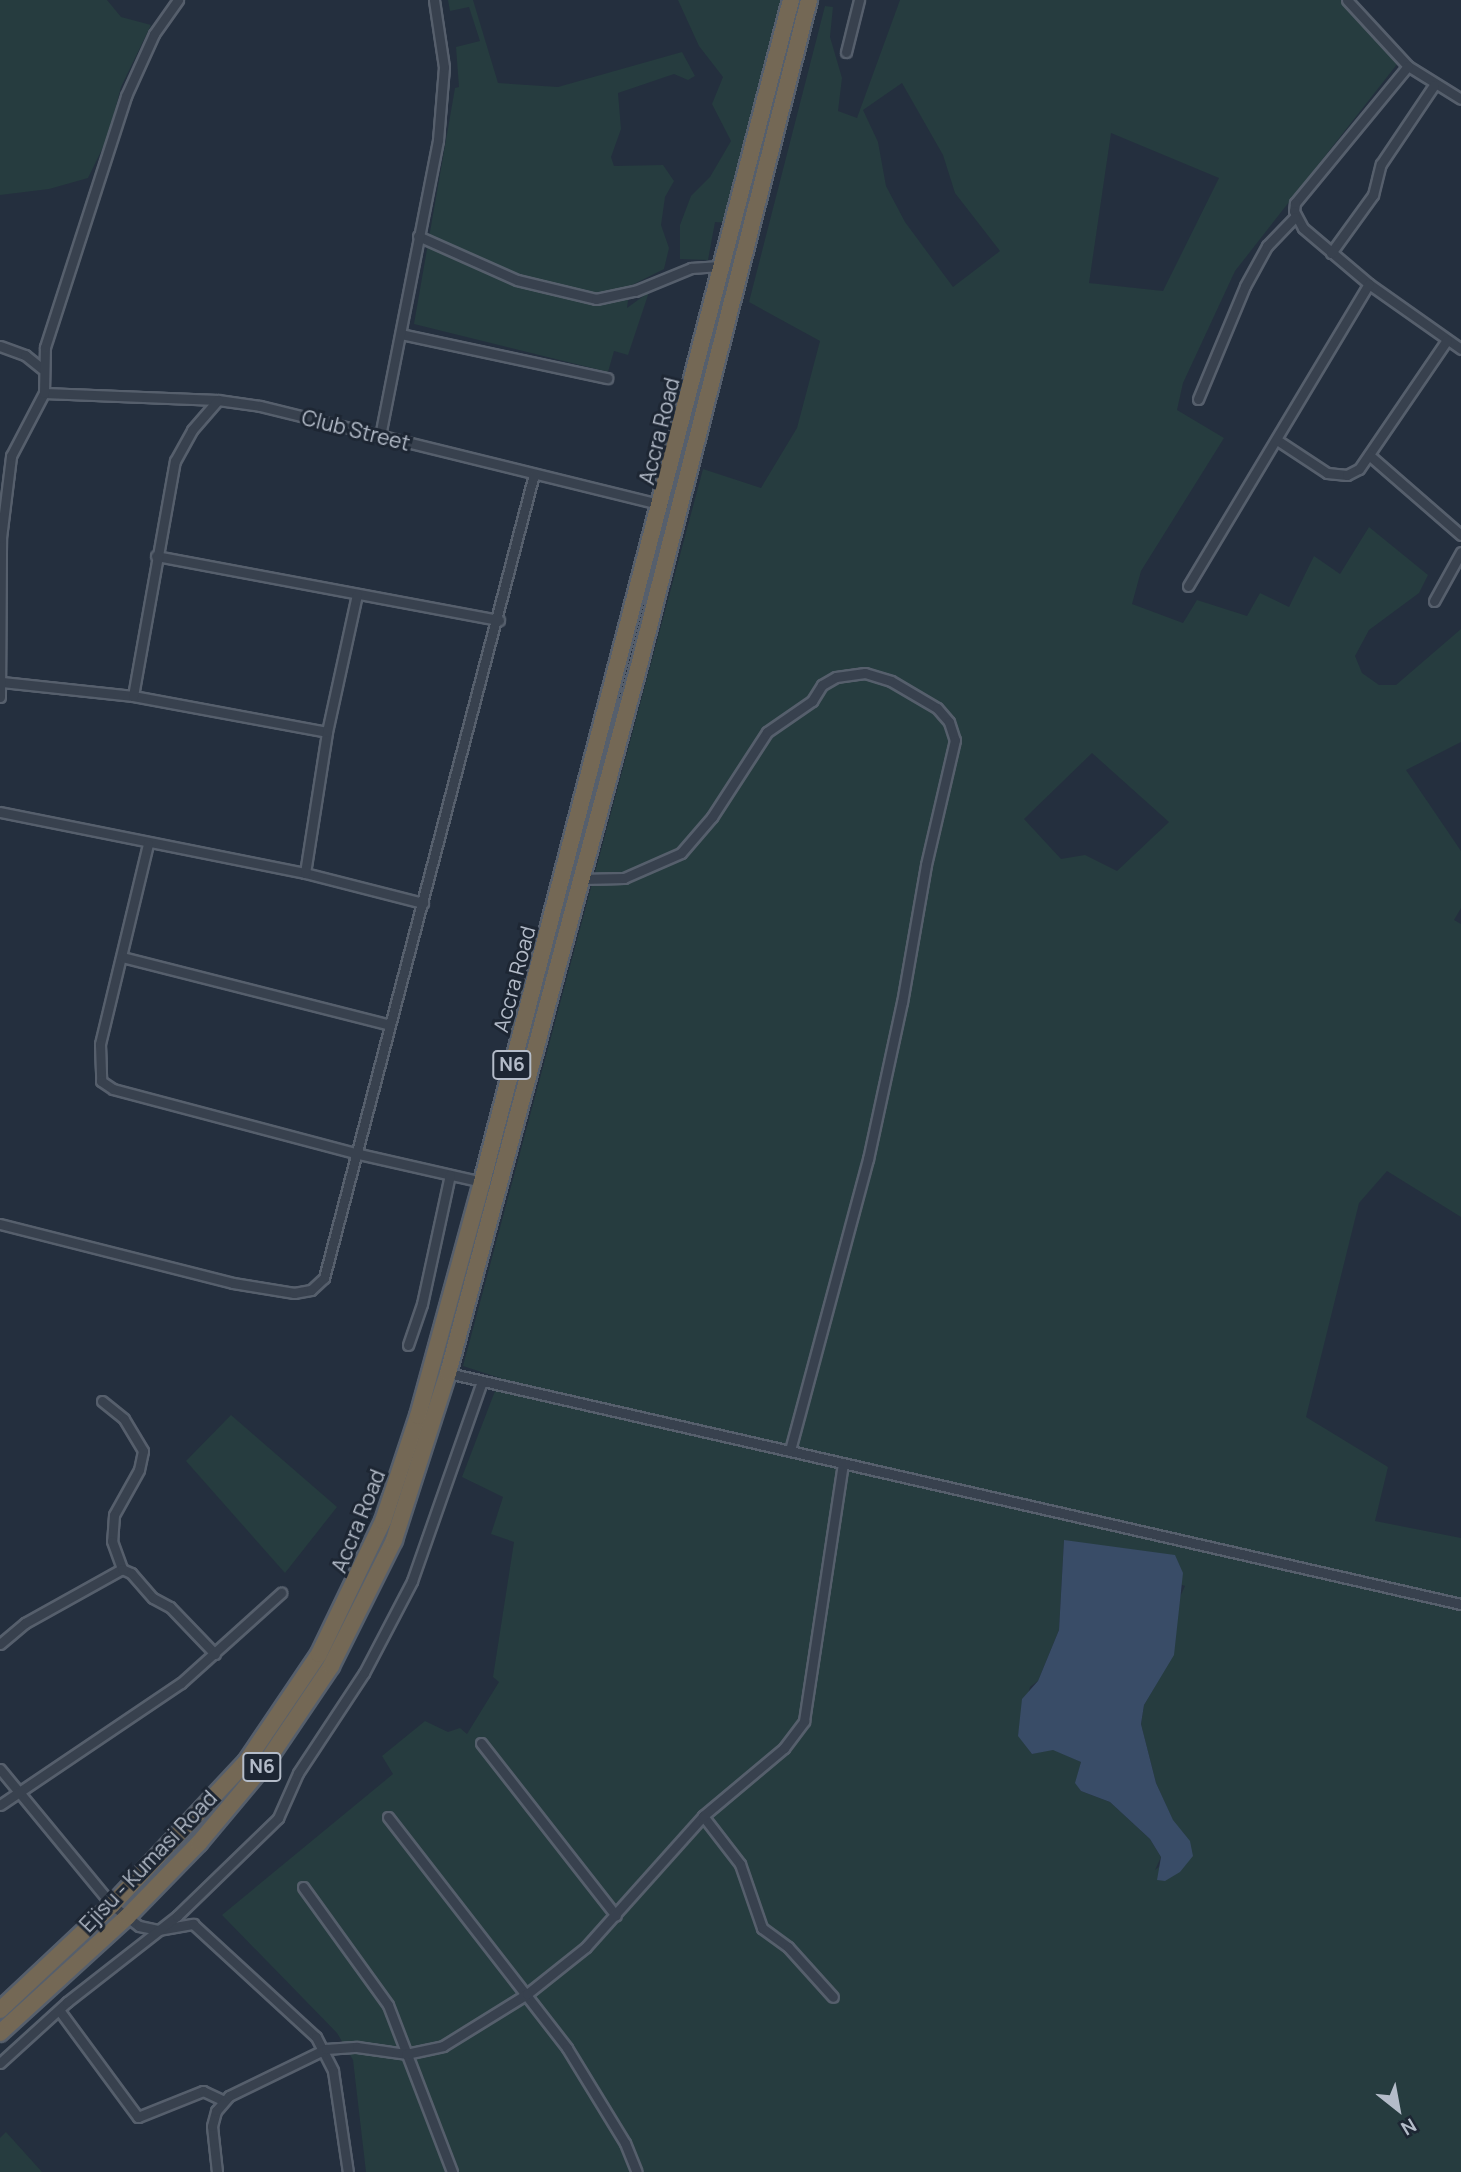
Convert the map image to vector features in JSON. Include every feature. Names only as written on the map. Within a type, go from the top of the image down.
[{"type":"highway","name":"Accra Road","points":[[0,2010],[112,1905],[246,1762],[300,1685],[344,1606],[397,1483],[482,1182],[662,505],[720,266],[791,0]]},
{"type":"highway","name":"Accra Road","points":[[430,1436],[581,879],[809,0]]},
{"type":"highway","name":"Ejisu - Kumasi Road","points":[[0,2033],[127,1917],[233,1803],[331,1666],[394,1540],[430,1436]]},
{"type":"street","points":[[0,697],[1,538],[11,456],[44,393],[42,369],[45,347],[126,96],[154,34],[178,0]]},
{"type":"street","points":[[380,436],[438,140],[444,67],[434,0]]},
{"type":"street","points":[[846,52],[859,0]]},
{"type":"street","points":[[1347,0],[1408,66],[1434,85],[1461,99]]},
{"type":"street","points":[[1198,399],[1245,286],[1267,246],[1295,217],[1295,203],[1408,66]]},
{"type":"street","points":[[1331,253],[1373,195],[1381,164],[1434,85]]},
{"type":"street","points":[[1295,217],[1331,253],[1369,284],[1461,349]]},
{"type":"street","points":[[418,236],[517,280],[596,299],[635,291],[691,268],[720,266]]},
{"type":"street","points":[[1188,586],[1369,284]]},
{"type":"street","points":[[401,334],[607,378]]},
{"type":"street","points":[[1277,440],[1335,475],[1359,469],[1447,340]]},
{"type":"street","points":[[0,346],[25,355],[42,369]]},
{"type":"street","name":"Club Street","points":[[44,393],[218,400],[380,436],[662,505]]},
{"type":"street","points":[[133,696],[175,461],[192,430],[218,400]]},
{"type":"street","points":[[1369,455],[1461,535]]},
{"type":"street","points":[[0,1224],[233,1283],[294,1293],[311,1290],[324,1278],[499,620],[534,474]]},
{"type":"street","points":[[1434,601],[1461,552]]},
{"type":"street","points":[[156,556],[499,620]]},
{"type":"street","points":[[305,873],[327,732],[357,594]]},
{"type":"street","points":[[581,879],[624,878],[681,853],[712,817],[767,732],[812,701],[822,685],[836,677],[865,673],[891,681],[937,708],[949,722],[955,740],[891,1055],[790,1451]]},
{"type":"street","points":[[2,682],[133,696],[327,732]]},
{"type":"street","points":[[0,812],[148,844],[305,873],[423,903]]},
{"type":"street","points":[[148,844],[100,1044],[101,1081],[113,1089],[359,1154],[482,1182]]},
{"type":"street","points":[[122,957],[390,1025]]},
{"type":"street","points":[[408,1345],[422,1304],[450,1175]]},
{"type":"street","points":[[448,1373],[1461,1604]]},
{"type":"street","points":[[0,2063],[58,2010],[158,1930],[278,1818],[298,1773],[364,1673],[412,1581],[482,1381]]},
{"type":"street","points":[[102,1401],[124,1419],[144,1451],[139,1470],[114,1515],[112,1541],[122,1569],[131,1573],[153,1598],[170,1607],[215,1654]]},
{"type":"street","points":[[217,2172],[212,2126],[225,2101],[326,2049],[356,2047],[406,2054],[443,2046],[527,1994],[586,1947],[703,1816],[784,1748],[804,1721],[843,1464]]},
{"type":"street","points":[[0,1644],[25,1623],[122,1569]]},
{"type":"street","points":[[0,1805],[181,1683],[281,1593]]},
{"type":"street","points":[[481,1743],[616,1916]]},
{"type":"street","points":[[0,1769],[112,1905],[139,1926],[158,1930],[194,1924],[326,2049],[333,2071],[348,2172]]},
{"type":"street","points":[[703,1816],[740,1864],[762,1928],[788,1947],[833,1997]]},
{"type":"street","points":[[388,1817],[527,1994],[575,2060],[625,2143],[637,2172]]},
{"type":"street","points":[[303,1887],[374,1982],[406,2054],[452,2172]]},
{"type":"street","points":[[58,2010],[138,2117],[203,2091],[225,2101]]},
{"type":"green space","points":[[0,0],[107,0],[121,17],[151,25],[121,87],[108,137],[88,178],[49,189],[0,195]]},
{"type":"green space","points":[[448,0],[473,0],[498,83],[558,87],[682,52],[695,76],[688,80],[674,74],[618,93],[621,129],[611,157],[614,166],[663,165],[674,181],[665,197],[661,225],[669,248],[664,269],[630,286],[627,308],[649,292],[628,355],[614,351],[608,372],[414,324],[455,88],[459,87],[456,47],[480,41],[469,7],[450,11]]},
{"type":"green space","points":[[678,0],[787,0],[728,223],[715,222],[708,260],[680,259],[680,225],[691,196],[710,177],[731,141],[712,104],[723,77],[699,46]]},
{"type":"green space","points":[[900,0],[1342,0],[1398,63],[1235,271],[1183,383],[1177,410],[1224,438],[1141,571],[1132,604],[1183,623],[1197,600],[1247,616],[1260,593],[1289,607],[1314,556],[1340,574],[1369,527],[1428,575],[1419,593],[1369,630],[1355,656],[1362,673],[1379,685],[1396,685],[1461,629],[1461,742],[1406,770],[1461,851],[1461,908],[1454,920],[1461,924],[1461,1217],[1387,1171],[1359,1203],[1306,1417],[1388,1467],[1375,1521],[1461,1538],[1461,2172],[366,2172],[353,2060],[337,2033],[222,1915],[393,1774],[382,1756],[425,1721],[448,1732],[460,1728],[467,1734],[499,1682],[493,1677],[514,1542],[491,1534],[503,1497],[462,1477],[500,1378],[463,1366],[703,469],[761,488],[797,428],[820,341],[749,302],[825,6],[833,7],[830,37],[842,78],[838,111],[857,118]],"holes":[[[902,83],[943,155],[955,193],[1000,251],[953,287],[905,222],[886,186],[878,142],[863,110]],[[1111,133],[1219,178],[1163,291],[1089,283]],[[1092,753],[1169,822],[1117,871],[1085,855],[1061,859],[1024,819]],[[1064,1540],[1185,1586],[1179,1599],[1173,1655],[1144,1705],[1141,1724],[1156,1783],[1173,1821],[1190,1842],[1155,1870],[1161,1857],[1150,1839],[1110,1802],[1081,1791],[1076,1783],[1081,1762],[1053,1749],[1032,1754],[1018,1735],[1030,1687],[1038,1681],[1059,1630]]]},
{"type":"green space","points":[[231,1415],[337,1507],[285,1573],[186,1461]]},
{"type":"green space","points":[[6,2132],[42,2172],[0,2172],[0,2138]]},
{"type":"water","points":[[1064,1540],[1175,1555],[1183,1573],[1174,1655],[1144,1705],[1141,1724],[1156,1783],[1173,1820],[1190,1841],[1193,1856],[1180,1872],[1165,1881],[1157,1880],[1161,1857],[1150,1839],[1110,1802],[1081,1791],[1075,1783],[1081,1762],[1053,1750],[1032,1754],[1018,1736],[1022,1699],[1038,1681],[1059,1630]]}]
